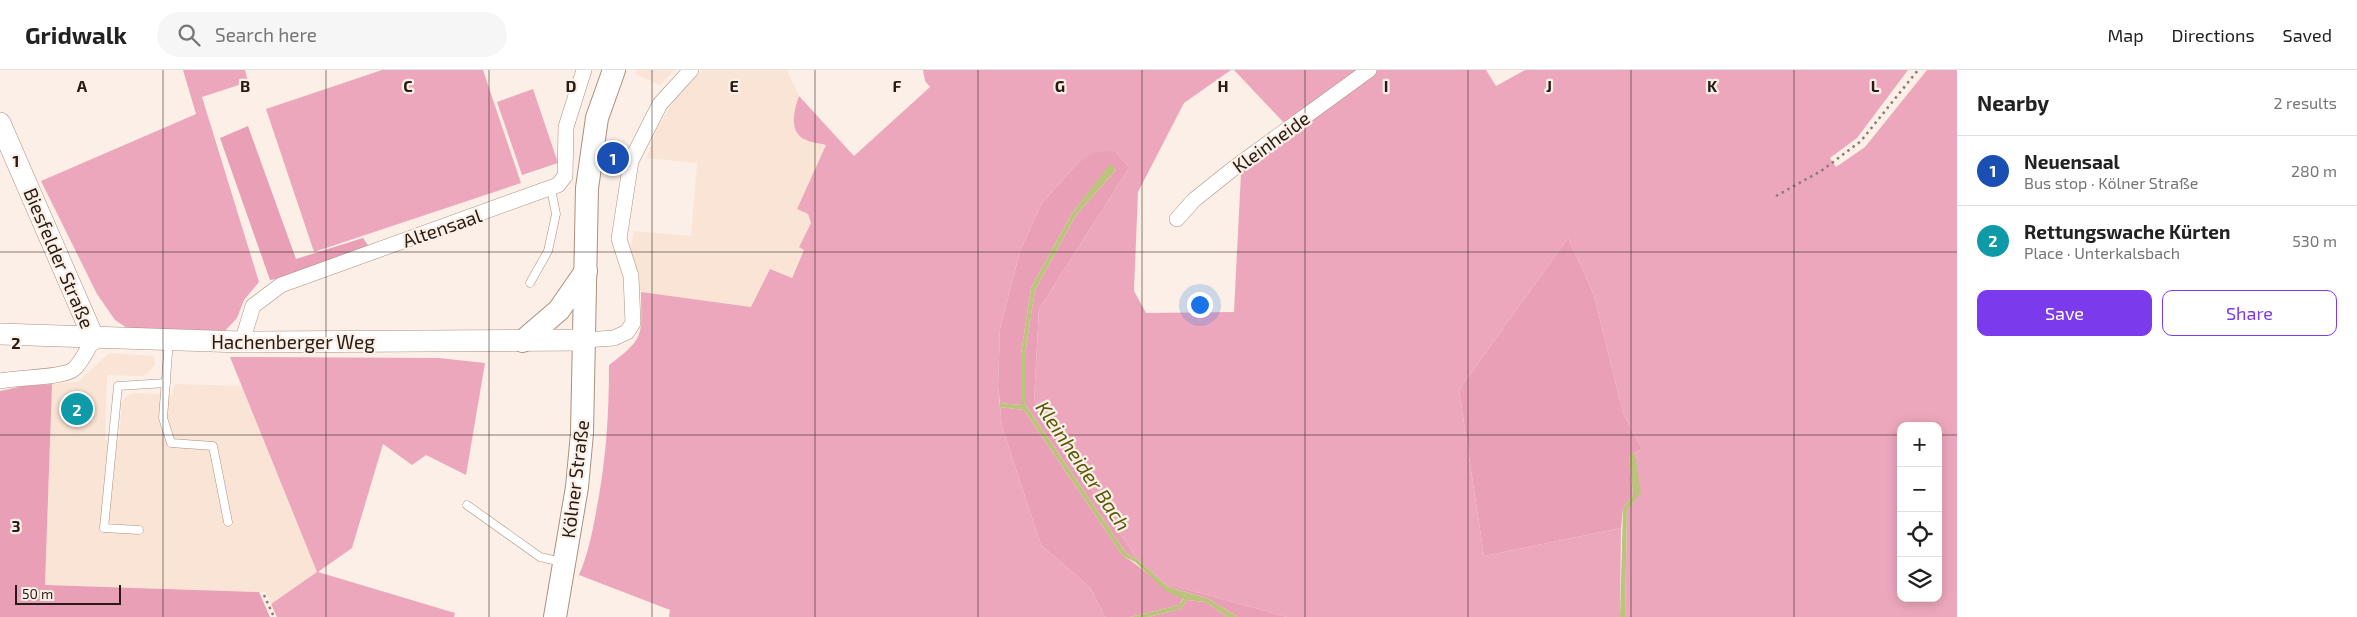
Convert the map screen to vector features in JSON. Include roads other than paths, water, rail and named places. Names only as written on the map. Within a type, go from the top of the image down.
[{"type":"main road","name":"Kölner Straße","points":[[556,617],[577,487],[582,434],[588,188],[597,118],[614,70]]},
{"type":"main road","points":[[523,341],[560,310],[586,271]]},
{"type":"street","points":[[551,189],[558,185],[565,176],[566,127],[584,70]]},
{"type":"street","points":[[585,340],[614,338],[627,332],[633,322],[630,276],[619,238],[632,160],[660,104],[691,70]]},
{"type":"street","name":"Kleinheide","points":[[1177,219],[1194,200],[1234,168],[1369,70]]},
{"type":"street","name":"Biesfelder Straße","points":[[0,123],[94,339]]},
{"type":"street","name":"Altensaal","points":[[242,342],[253,306],[281,285],[551,189]]},
{"type":"street","name":"Hachenberger Weg","points":[[0,334],[94,339],[242,342],[585,340]]},
{"type":"street","points":[[0,381],[18,377],[59,375],[74,369],[94,339]]},
{"type":"lane","points":[[530,283],[548,251],[556,214],[551,189]]},
{"type":"lane","points":[[168,340],[163,418],[171,443],[213,446],[228,522]]},
{"type":"lane","points":[[139,530],[104,528],[118,386],[166,383]]},
{"type":"lane","points":[[466,505],[540,557],[564,563]]},
{"type":"place","name":"Neuensaal","points":[[613,158]]},
{"type":"place","name":"Rettungswache Kürten","points":[[77,409]]},
{"type":"water label","name":"Kleinheider Bach","points":[[1083,466]]}]
